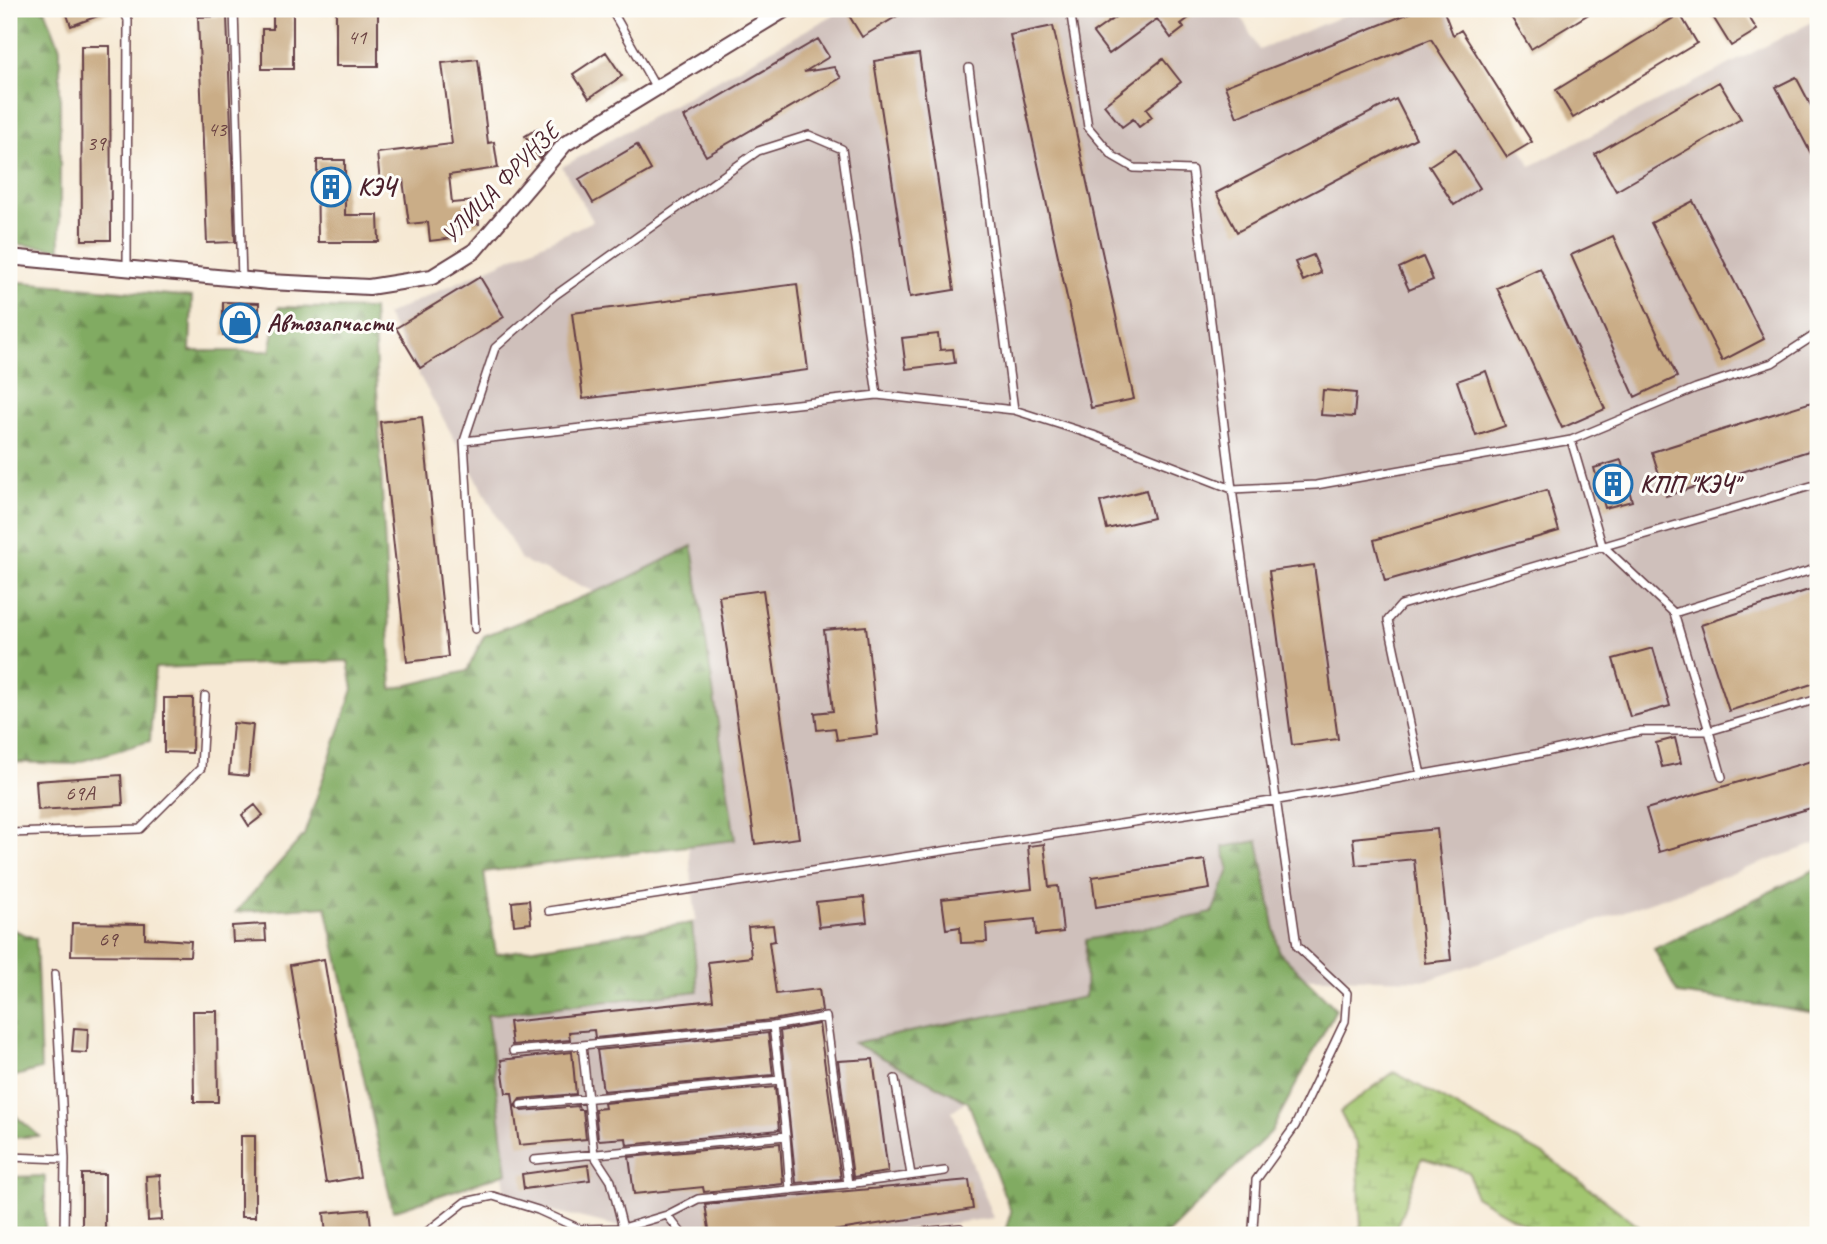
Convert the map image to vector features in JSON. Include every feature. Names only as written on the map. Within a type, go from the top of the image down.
[{"type":"street","name":"УЛИЦА ФРУНЗЕ","points":[[9,257],[243,281],[369,287],[432,277],[474,251],[565,144],[786,9]]},
{"type":"lane","points":[[123,9],[128,20],[127,269]]},
{"type":"lane","points":[[234,9],[243,281]]},
{"type":"lane","points":[[611,9],[656,88]]},
{"type":"lane","points":[[1070,9],[1087,127],[1113,156],[1134,168],[1192,170],[1232,489],[1297,946],[1347,993],[1345,1021],[1295,1126],[1256,1180],[1253,1229],[1248,1235]]},
{"type":"lane","points":[[969,68],[1014,410]]},
{"type":"lane","points":[[475,629],[464,441],[495,348],[554,296],[758,151],[809,135],[842,149],[877,395]]},
{"type":"lane","points":[[464,441],[877,395],[1014,410],[1094,435],[1232,489],[1316,485],[1571,440],[1696,388],[1772,363],[1818,333]]},
{"type":"lane","points":[[1571,440],[1602,545],[1674,613],[1722,777]]},
{"type":"lane","points":[[1421,775],[1388,620],[1401,605],[1818,484]]},
{"type":"lane","points":[[1674,613],[1818,568]]},
{"type":"lane","points":[[9,833],[140,829],[201,768],[205,696]]},
{"type":"lane","points":[[550,911],[1278,800],[1536,754],[1641,731],[1709,731],[1818,699]]},
{"type":"lane","points":[[55,974],[65,1158],[64,1235]]},
{"type":"lane","points":[[513,1051],[774,1026],[826,1017],[848,1184]]},
{"type":"lane","points":[[774,1026],[790,1190]]},
{"type":"lane","points":[[582,1045],[594,1155],[611,1181],[623,1228]]},
{"type":"lane","points":[[894,1079],[911,1175]]},
{"type":"lane","points":[[521,1105],[780,1080]]},
{"type":"lane","points":[[534,1160],[786,1136]]},
{"type":"lane","points":[[9,1157],[65,1158]]},
{"type":"lane","points":[[423,1235],[465,1202],[493,1196],[538,1210],[580,1228],[623,1228],[667,1215],[698,1199],[945,1171]]},
{"type":"lane","points":[[667,1215],[683,1235]]},
{"type":"lane","points":[[892,1235],[960,1228]]},
{"type":"shaded area","points":[[844,9],[1237,9],[1259,50],[1360,9],[1444,9],[1531,166],[1818,19],[1818,843],[1429,980],[1148,975],[952,1111],[993,1218],[860,1235],[655,1235],[506,1200],[487,1015],[696,920],[665,622],[521,560],[386,315],[593,221],[562,167]]},
{"type":"green space","points":[[9,9],[45,9],[60,48],[60,249],[9,243]]},
{"type":"green space","points":[[9,281],[192,297],[190,351],[270,351],[279,307],[373,309],[392,689],[467,671],[484,636],[620,582],[692,546],[735,840],[484,872],[496,954],[692,923],[698,991],[487,1015],[507,1173],[393,1211],[326,906],[236,912],[304,835],[353,689],[348,661],[155,668],[150,741],[72,764],[9,762]]},
{"type":"green space","points":[[1258,841],[1279,952],[1336,1009],[1271,1132],[1166,1235],[980,1235],[1005,1231],[1011,1212],[968,1102],[854,1043],[1085,997],[1086,940],[1212,913],[1229,870],[1223,847]]},
{"type":"green space","points":[[1818,868],[1818,1013],[1678,994],[1654,949]]},
{"type":"green space","points":[[9,928],[36,939],[41,1069],[9,1078]]},
{"type":"green space","points":[[1394,1072],[1551,1159],[1650,1235],[1543,1235],[1475,1196],[1469,1172],[1422,1158],[1394,1235],[1351,1235],[1361,1226],[1357,1145],[1340,1112]]},
{"type":"green space","points":[[9,1106],[10,1111],[39,1136],[9,1138]]},
{"type":"green space","points":[[45,1176],[45,1235],[9,1235],[9,1177]]},
{"type":"building","points":[[65,9],[114,9],[114,10],[71,26]]},
{"type":"building","points":[[273,9],[293,9],[293,69],[262,69],[262,29],[273,29]]},
{"type":"building","points":[[336,9],[378,9],[378,66],[336,66]]},
{"type":"building","points":[[845,9],[909,9],[862,37]]},
{"type":"building","points":[[1127,9],[1201,9],[1181,24],[1184,28],[1171,38],[1157,19],[1109,54],[1093,33]]},
{"type":"building","points":[[1420,9],[1443,9],[1453,35],[1461,30],[1532,142],[1507,157],[1431,39],[1237,117],[1225,86]]},
{"type":"building","points":[[1506,9],[1597,9],[1531,49]]},
{"type":"building","points":[[1708,9],[1744,9],[1757,30],[1731,46]]},
{"type":"building","points":[[1680,14],[1697,43],[1573,118],[1556,90]]},
{"type":"building","points":[[227,16],[235,242],[207,243],[198,17]]},
{"type":"building","points":[[1053,26],[1134,399],[1091,408],[1010,35]]},
{"type":"building","points":[[818,39],[829,57],[804,72],[834,67],[841,78],[706,156],[684,117]]},
{"type":"building","points":[[81,46],[110,46],[111,240],[82,240]]},
{"type":"building","points":[[606,52],[622,76],[589,98],[573,74]]},
{"type":"building","points":[[919,54],[954,290],[910,297],[874,61]]},
{"type":"building","points":[[478,59],[488,143],[494,142],[498,168],[449,175],[452,203],[476,201],[479,224],[452,227],[454,238],[430,241],[428,222],[409,224],[403,180],[380,182],[377,153],[452,144],[442,63]]},
{"type":"building","points":[[1163,59],[1181,82],[1146,109],[1152,117],[1139,127],[1133,119],[1122,127],[1104,105]]},
{"type":"building","points":[[1796,77],[1818,119],[1818,167],[1776,87]]},
{"type":"building","points":[[1719,82],[1741,119],[1616,191],[1595,154]]},
{"type":"building","points":[[1396,99],[1416,138],[1237,232],[1216,193]]},
{"type":"building","points":[[538,128],[550,147],[540,159],[525,136]]},
{"type":"building","points":[[637,145],[651,170],[593,203],[579,179]]},
{"type":"building","points":[[1455,149],[1480,188],[1454,205],[1429,166]]},
{"type":"building","name":"КЭЧ","points":[[317,160],[345,160],[345,215],[378,215],[379,242],[318,242]]},
{"type":"building","points":[[1693,201],[1764,339],[1722,361],[1651,223]]},
{"type":"building","points":[[1613,236],[1677,377],[1635,397],[1571,255]]},
{"type":"building","points":[[1313,255],[1321,273],[1303,281],[1295,262]]},
{"type":"building","points":[[1423,257],[1433,280],[1409,290],[1399,268]]},
{"type":"building","points":[[1540,268],[1605,409],[1562,428],[1497,288]]},
{"type":"building","points":[[480,277],[504,317],[420,368],[396,328]]},
{"type":"building","points":[[797,284],[808,370],[583,399],[572,313]]},
{"type":"building","points":[[223,302],[259,303],[259,336],[223,335]]},
{"type":"building","points":[[938,334],[940,350],[953,349],[955,363],[906,369],[902,338]]},
{"type":"building","points":[[1486,371],[1505,426],[1476,436],[1457,381]]},
{"type":"building","points":[[1323,390],[1356,393],[1354,417],[1321,415]]},
{"type":"building","points":[[1818,400],[1818,448],[1666,496],[1652,452]]},
{"type":"building","points":[[422,417],[448,657],[407,662],[380,422]]},
{"type":"building","name":"КПП \"КЭЧ\"","points":[[1621,460],[1632,501],[1605,508],[1594,468]]},
{"type":"building","points":[[1146,490],[1153,518],[1107,529],[1100,502]]},
{"type":"building","points":[[1547,490],[1559,531],[1385,581],[1374,540]]},
{"type":"building","points":[[1314,565],[1338,739],[1292,745],[1269,571]]},
{"type":"building","points":[[1818,587],[1818,682],[1729,711],[1701,625]]},
{"type":"building","points":[[763,590],[799,838],[755,844],[719,596]]},
{"type":"building","points":[[866,626],[878,735],[837,740],[835,728],[817,730],[815,713],[833,711],[824,630]]},
{"type":"building","points":[[1653,648],[1670,706],[1630,717],[1613,659]]},
{"type":"building","points":[[164,698],[193,698],[192,753],[164,752]]},
{"type":"building","points":[[233,723],[253,725],[248,776],[229,774]]},
{"type":"building","points":[[1675,738],[1681,763],[1662,767],[1656,743]]},
{"type":"building","points":[[1818,759],[1818,806],[1659,852],[1646,809]]},
{"type":"building","points":[[121,775],[123,805],[38,810],[36,781]]},
{"type":"building","points":[[255,805],[263,815],[249,826],[242,815]]},
{"type":"building","points":[[1437,829],[1451,960],[1425,963],[1414,859],[1356,865],[1353,838]]},
{"type":"building","points":[[1044,844],[1049,887],[1058,886],[1063,932],[1036,935],[1035,919],[986,924],[987,942],[961,943],[960,927],[946,929],[942,899],[1032,889],[1028,846]]},
{"type":"building","points":[[1205,860],[1210,889],[1096,907],[1092,877]]},
{"type":"building","points":[[864,897],[867,922],[819,927],[816,902]]},
{"type":"building","points":[[529,900],[531,923],[514,925],[512,902]]},
{"type":"building","points":[[72,923],[145,924],[145,938],[191,941],[190,956],[71,955]]},
{"type":"building","points":[[265,924],[266,941],[233,942],[232,926]]},
{"type":"building","points":[[773,925],[775,941],[769,942],[776,994],[819,989],[822,1011],[772,1020],[595,1038],[594,1030],[569,1032],[570,1040],[512,1045],[509,1022],[713,1000],[708,962],[751,957],[748,927]]},
{"type":"building","points":[[324,959],[360,1177],[326,1183],[290,965]]},
{"type":"building","points":[[193,1011],[217,1011],[218,1102],[194,1102]]},
{"type":"building","points":[[819,1024],[841,1179],[796,1183],[780,1031]]},
{"type":"building","points":[[74,1028],[88,1029],[87,1053],[72,1052]]},
{"type":"building","points":[[768,1033],[773,1075],[603,1091],[597,1050]]},
{"type":"building","points":[[572,1052],[576,1094],[520,1099],[515,1106],[522,1111],[578,1106],[579,1110],[583,1110],[586,1139],[519,1145],[512,1093],[506,1093],[501,1060]]},
{"type":"building","points":[[873,1059],[888,1172],[853,1177],[838,1061]]},
{"type":"building","points":[[775,1087],[779,1130],[627,1145],[626,1138],[598,1138],[595,1109],[605,1108],[604,1103]]},
{"type":"building","points":[[241,1136],[255,1136],[255,1217],[241,1217]]},
{"type":"building","points":[[780,1143],[783,1184],[704,1192],[703,1187],[634,1194],[629,1157]]},
{"type":"building","points":[[588,1165],[590,1180],[524,1189],[522,1174]]},
{"type":"building","points":[[82,1174],[105,1174],[105,1235],[82,1235]]},
{"type":"building","points":[[160,1175],[162,1220],[148,1221],[146,1176]]},
{"type":"building","points":[[969,1180],[973,1209],[820,1233],[710,1235],[705,1204]]},
{"type":"building","points":[[369,1209],[372,1235],[326,1235],[324,1213]]},
{"type":"place","name":"КЭЧ","points":[[331,187]]},
{"type":"place","name":"Автозапчасти","points":[[240,323]]},
{"type":"place","name":"КПП \"КЭЧ\"","points":[[1613,484]]}]
